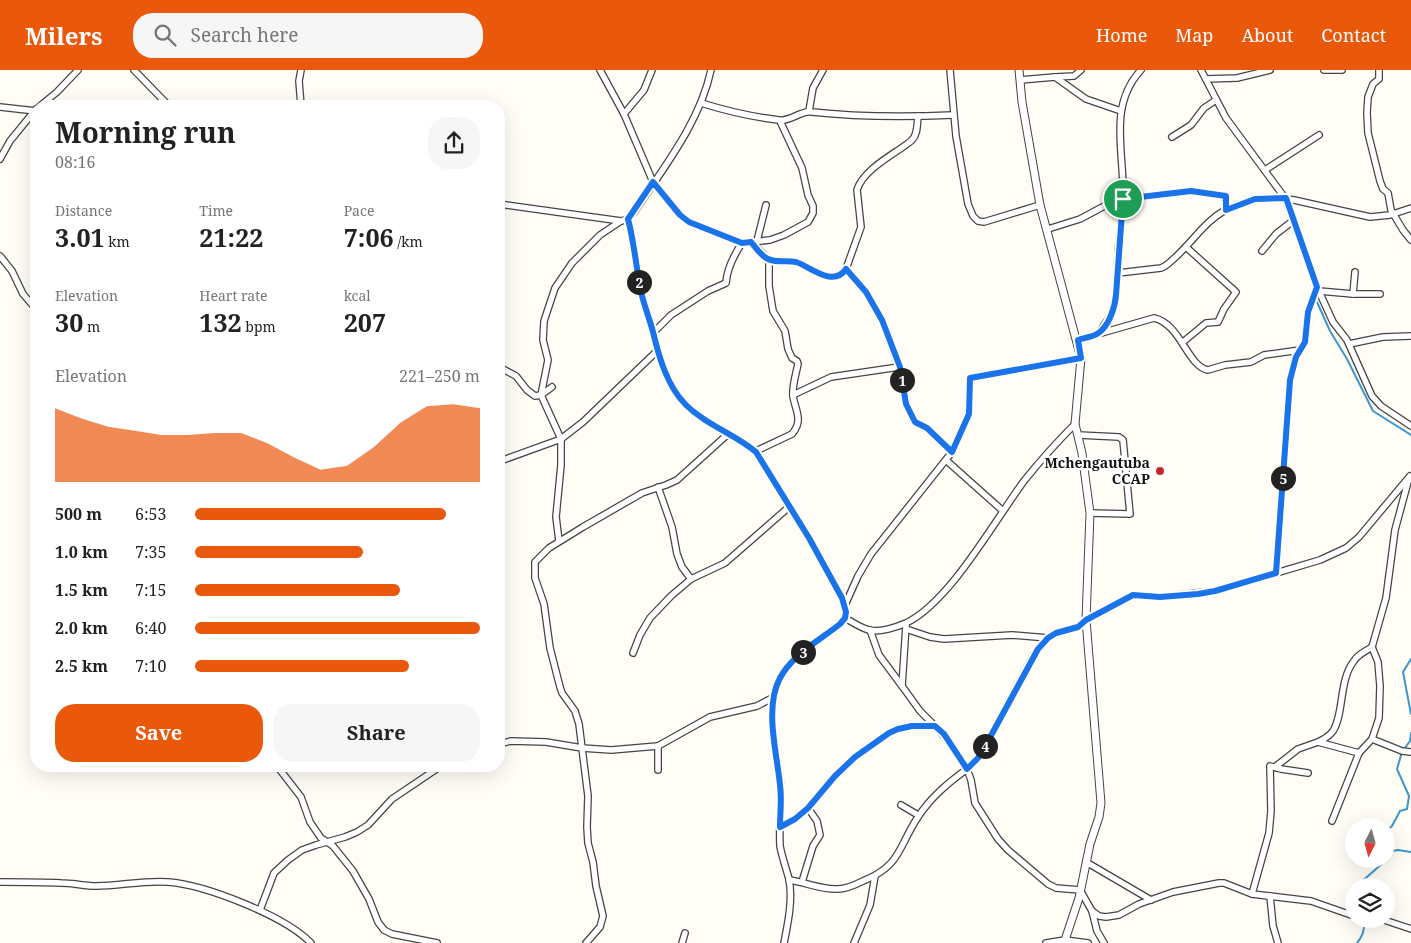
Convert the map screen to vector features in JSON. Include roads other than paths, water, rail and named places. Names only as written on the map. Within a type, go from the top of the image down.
[{"type":"street","points":[[48,100],[76,72],[69,70]]},
{"type":"street","points":[[134,70],[163,100]]},
{"type":"street","points":[[301,70],[299,81],[301,100]]},
{"type":"street","points":[[600,70],[624,114],[653,182],[680,215],[689,222],[742,243],[776,238],[804,225],[811,218],[814,210],[806,188],[802,168],[780,121]]},
{"type":"street","points":[[624,114],[644,90],[652,70]]},
{"type":"street","points":[[559,541],[556,517],[561,468],[561,439],[541,395],[548,360],[544,348],[543,331],[546,314],[556,288],[572,263],[584,248],[600,235],[621,221],[628,219],[671,156],[701,103],[712,70]]},
{"type":"street","points":[[809,111],[813,88],[823,70]]},
{"type":"street","points":[[950,70],[953,115],[968,204],[973,216],[978,221],[984,222],[1040,205]]},
{"type":"street","points":[[1019,70],[1034,179],[1078,340],[1081,358],[1075,424],[1082,453],[1090,513],[1086,620],[1101,803],[1080,890],[1065,941]]},
{"type":"street","points":[[1020,80],[1074,76],[1081,70]]},
{"type":"street","points":[[1098,334],[1112,315],[1115,306],[1124,180],[1119,133],[1121,111],[1129,85],[1141,70]]},
{"type":"street","points":[[1201,70],[1216,100],[1240,138],[1286,198],[1318,289],[1333,322],[1349,344],[1372,396],[1381,406],[1411,426]]},
{"type":"street","points":[[1206,79],[1237,78],[1270,70]]},
{"type":"street","points":[[1324,70],[1342,70]]},
{"type":"street","points":[[1379,70],[1379,79],[1374,84],[1368,97],[1368,133],[1380,181],[1383,189],[1388,193],[1391,210],[1411,240]]},
{"type":"street","points":[[1055,77],[1093,103],[1121,111]]},
{"type":"street","points":[[1172,138],[1191,125],[1204,108],[1216,100]]},
{"type":"street","points":[[701,103],[734,113],[780,121],[809,111],[831,114],[953,115]]},
{"type":"street","points":[[0,107],[30,109]]},
{"type":"street","points":[[769,260],[795,262],[822,275],[837,276],[843,274],[862,228],[857,190],[859,185],[885,159],[912,140],[916,131],[918,116]]},
{"type":"street","points":[[0,159],[10,141],[30,117]]},
{"type":"street","points":[[1265,170],[1319,135]]},
{"type":"street","points":[[1048,229],[1080,219],[1110,203],[1123,199],[1191,191],[1226,196],[1226,210]]},
{"type":"street","points":[[1118,273],[1161,268],[1170,263],[1219,213],[1255,199],[1286,198],[1370,217],[1381,217],[1411,208]]},
{"type":"street","points":[[505,205],[621,221]]},
{"type":"street","points":[[754,242],[766,205]]},
{"type":"street","points":[[628,219],[641,290],[657,351],[668,378],[688,407],[756,452],[809,538],[845,605]]},
{"type":"street","points":[[1262,251],[1276,234],[1294,220]]},
{"type":"street","points":[[754,242],[769,260],[768,286],[774,311],[785,331],[792,358],[798,363],[793,395],[798,415],[794,432],[756,452]]},
{"type":"street","points":[[653,333],[671,315],[726,283],[727,274],[735,253],[742,243]]},
{"type":"street","points":[[1183,342],[1206,323],[1218,322],[1224,309],[1236,292],[1186,247]]},
{"type":"street","points":[[0,256],[12,271],[23,294],[30,300]]},
{"type":"street","points":[[846,269],[866,292],[882,320],[900,367],[906,404],[915,422],[927,428],[952,452]]},
{"type":"street","points":[[1353,294],[1355,272]]},
{"type":"street","points":[[1318,289],[1353,294],[1380,294]]},
{"type":"street","points":[[1276,573],[1290,380],[1293,365],[1305,342],[1308,312],[1318,289]]},
{"type":"street","points":[[1078,340],[1154,318],[1165,323],[1183,342],[1198,365],[1203,369],[1208,370],[1225,365],[1251,362],[1264,355],[1300,350]]},
{"type":"street","points":[[1349,344],[1383,337],[1411,336]]},
{"type":"street","points":[[505,459],[561,439],[583,422],[657,351]]},
{"type":"street","points":[[784,943],[790,905],[789,880],[781,852],[780,789],[773,728],[774,697],[781,676],[807,649],[845,618],[845,605],[858,576],[871,554],[947,461],[969,414],[970,378],[1081,358]]},
{"type":"street","points":[[793,395],[831,376],[900,367]]},
{"type":"street","points":[[505,370],[516,376],[526,390],[533,394],[541,395],[552,387]]},
{"type":"street","points":[[902,686],[906,626],[933,602],[954,579],[1036,466],[1075,424]]},
{"type":"street","points":[[586,943],[600,927],[603,916],[588,843],[588,796],[578,717],[560,687],[550,648],[544,604],[535,578],[535,565],[537,560],[549,548],[559,541],[642,493],[682,477],[728,434]]},
{"type":"street","points":[[1078,435],[1119,437],[1124,440],[1130,514],[1090,513]]},
{"type":"street","points":[[947,461],[1003,511]]},
{"type":"street","points":[[789,880],[830,889],[840,889],[875,876],[887,868],[894,860],[918,815],[936,793],[978,758],[1033,656],[1048,638],[1056,633],[1078,627],[1086,620],[1133,595],[1160,597],[1215,591],[1320,560],[1346,548],[1366,530],[1410,475]]},
{"type":"street","points":[[1332,821],[1359,753],[1372,739],[1376,730],[1380,709],[1378,662],[1372,647],[1386,598],[1395,530],[1410,475]]},
{"type":"street","points":[[658,487],[672,527],[677,554],[682,567],[691,580]]},
{"type":"street","points":[[633,653],[640,635],[656,610],[691,580],[725,564],[789,506]]},
{"type":"street","points":[[845,618],[870,630],[906,626],[930,637],[944,639],[1012,635],[1048,638]]},
{"type":"street","points":[[870,630],[879,655],[920,711],[944,734],[967,769],[975,803],[998,839],[1048,884],[1056,888],[1080,890]]},
{"type":"street","points":[[1252,894],[1269,833],[1271,811],[1270,766],[1274,766],[1298,749],[1327,738],[1335,728],[1343,686],[1352,662],[1372,647]]},
{"type":"street","points":[[505,742],[546,742],[582,748],[611,750],[658,746],[688,731],[710,716],[757,706],[774,697]]},
{"type":"street","points":[[780,827],[795,819],[808,808],[844,766],[889,733],[912,726],[935,726]]},
{"type":"street","points":[[1372,739],[1402,752],[1411,752]]},
{"type":"street","points":[[1318,742],[1359,753]]},
{"type":"street","points":[[658,746],[658,770]]},
{"type":"street","points":[[1274,766],[1281,769],[1308,773]]},
{"type":"street","points":[[281,772],[300,797],[312,826],[321,838],[337,851],[353,871],[369,899],[378,922],[384,930],[392,934],[437,943]]},
{"type":"street","points":[[260,910],[271,879],[278,868],[302,850],[357,832],[368,825],[392,800],[432,772]]},
{"type":"street","points":[[901,805],[918,815]]},
{"type":"street","points":[[802,882],[813,846],[820,835],[817,820],[808,808]]},
{"type":"street","points":[[1086,862],[1151,900]]},
{"type":"street","points":[[854,943],[870,905],[875,876]]},
{"type":"street","points":[[0,882],[109,886],[135,882],[167,882],[210,892],[260,910],[297,930],[311,943]]},
{"type":"street","points":[[1092,912],[1098,916],[1112,917],[1151,900],[1181,890],[1224,883],[1252,894],[1311,901],[1345,913]]},
{"type":"street","points":[[1080,890],[1092,912],[1097,932],[1104,943]]},
{"type":"street","points":[[1270,896],[1273,926],[1278,943]]},
{"type":"street","points":[[1395,924],[1411,929]]},
{"type":"street","points":[[682,943],[685,933]]},
{"type":"street","points":[[1046,943],[1065,941],[1088,943]]},
{"type":"waterway","points":[[1317,302],[1330,331],[1347,359],[1373,411],[1411,435]]},
{"type":"waterway","points":[[1411,659],[1403,672],[1411,714]]},
{"type":"waterway","points":[[1395,820],[1400,811],[1407,809],[1409,796],[1397,769],[1402,752],[1410,741],[1411,733]]},
{"type":"waterway","points":[[1395,850],[1411,852]]},
{"type":"waterway","points":[[1366,878],[1377,868]]},
{"type":"waterway","points":[[1357,943],[1364,928]]},
{"type":"place","name":"Mchengautuba CCAP","points":[[1160,471]]}]
